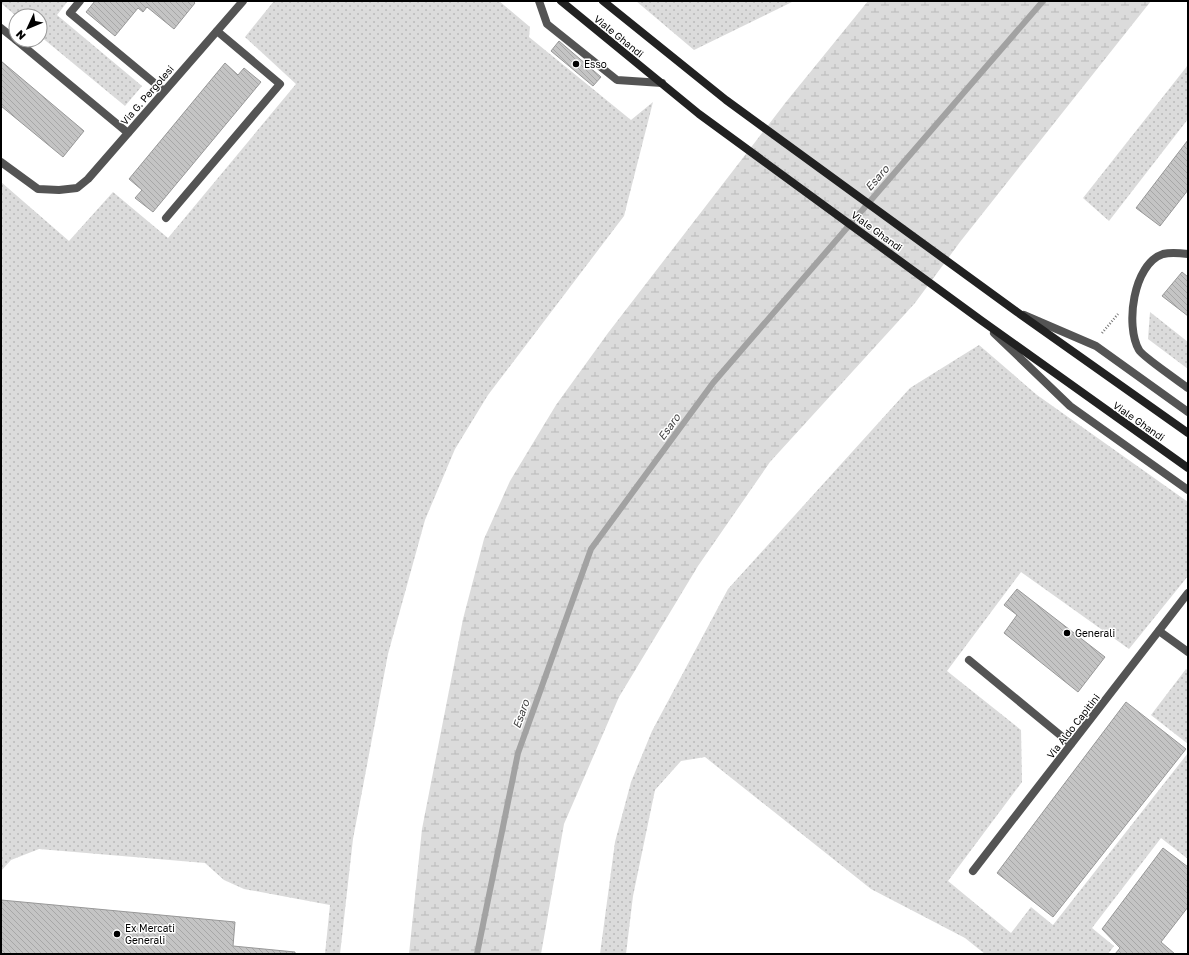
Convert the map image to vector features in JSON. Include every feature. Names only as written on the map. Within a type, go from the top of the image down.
[{"type":"main road","name":"Viale Ghandi","points":[[562,1],[699,114],[982,321],[1188,468]]},
{"type":"main road","name":"Viale Ghandi","points":[[603,1],[726,100],[1017,312],[1188,432]]},
{"type":"street","points":[[80,1],[70,13],[164,91]]},
{"type":"street","name":"Via G. Pergolesi","points":[[1,162],[38,189],[59,190],[77,188],[88,179],[243,1]]},
{"type":"street","points":[[539,1],[547,24],[617,80],[662,83]]},
{"type":"street","points":[[166,218],[280,84],[217,31]]},
{"type":"street","points":[[26,48],[128,133]]},
{"type":"street","points":[[1188,254],[1163,254],[1153,262],[1145,270],[1133,303],[1133,329],[1139,351],[1188,388]]},
{"type":"street","points":[[1017,312],[1096,346],[1188,412]]},
{"type":"street","points":[[982,321],[1070,406],[1188,490]]},
{"type":"street","name":"Via Aldo Capitini","points":[[973,871],[1188,593]]},
{"type":"street","points":[[1159,631],[1188,652]]},
{"type":"street","points":[[969,660],[1071,744]]},
{"type":"path","points":[[1101,333],[1124,307],[1133,303]]},
{"type":"green space","points":[[1,1],[68,1],[57,15],[142,86],[125,106],[48,43],[48,8],[8,9],[1,3]]},
{"type":"green space","points":[[274,1],[499,1],[530,27],[529,37],[631,120],[653,102],[624,216],[488,395],[455,449],[425,520],[388,654],[353,839],[340,954],[325,954],[330,905],[244,889],[224,880],[205,863],[39,849],[11,860],[1,871],[1,182],[69,241],[113,192],[168,238],[296,84],[245,37]]},
{"type":"green space","points":[[636,1],[794,1],[694,50]]},
{"type":"green space","points":[[868,1],[1151,1],[960,242],[915,303],[770,462],[698,566],[619,697],[564,824],[541,954],[409,954],[422,829],[463,619],[484,539],[510,481],[556,405],[608,333],[786,102]]},
{"type":"green space","points":[[1188,65],[1188,119],[1109,221],[1083,198]]},
{"type":"green space","points":[[1150,312],[1188,342],[1188,369],[1148,339]]},
{"type":"green space","points":[[979,345],[1037,395],[1188,502],[1188,576],[1129,649],[1021,572],[947,671],[1021,730],[1022,782],[948,881],[1011,933],[1031,907],[1053,925],[1188,753],[1188,859],[1161,838],[1092,928],[1114,946],[1108,954],[985,954],[965,938],[871,889],[705,757],[681,761],[655,790],[633,896],[626,954],[600,954],[615,842],[631,782],[652,731],[728,589],[910,388]]},
{"type":"green space","points":[[1186,669],[1188,671],[1188,744],[1151,715]]},
{"type":"building","points":[[95,1],[193,1],[195,3],[174,29],[147,7],[143,12],[138,8],[115,36],[86,12]]},
{"type":"building","name":"Esso","points":[[559,41],[601,77],[593,86],[551,51]]},
{"type":"building","points":[[1,61],[84,131],[63,157],[1,106]]},
{"type":"building","points":[[225,63],[238,75],[244,68],[261,82],[153,212],[135,198],[142,190],[129,179]]},
{"type":"building","points":[[1188,140],[1188,190],[1160,226],[1136,208]]},
{"type":"building","points":[[1182,272],[1188,277],[1188,316],[1162,296]]},
{"type":"building","points":[[1017,589],[1105,657],[1078,692],[1004,633],[1017,615],[1004,605]]},
{"type":"building","points":[[1126,702],[1186,749],[1053,917],[997,873]]},
{"type":"building","points":[[1163,848],[1188,867],[1188,907],[1161,942],[1175,954],[1115,954],[1120,948],[1102,929]]},
{"type":"building","name":"Ex Mercati Generali","points":[[1,900],[235,922],[233,946],[295,952],[295,954],[1,954]]},
{"type":"waterway","name":"Esaro","points":[[477,954],[518,753],[591,549],[713,383],[1043,1]]},
{"type":"place","name":"Esso","points":[[576,64]]},
{"type":"place","name":"Generali","points":[[1067,633]]},
{"type":"place","name":"Ex Mercati Generali","points":[[117,934]]}]
